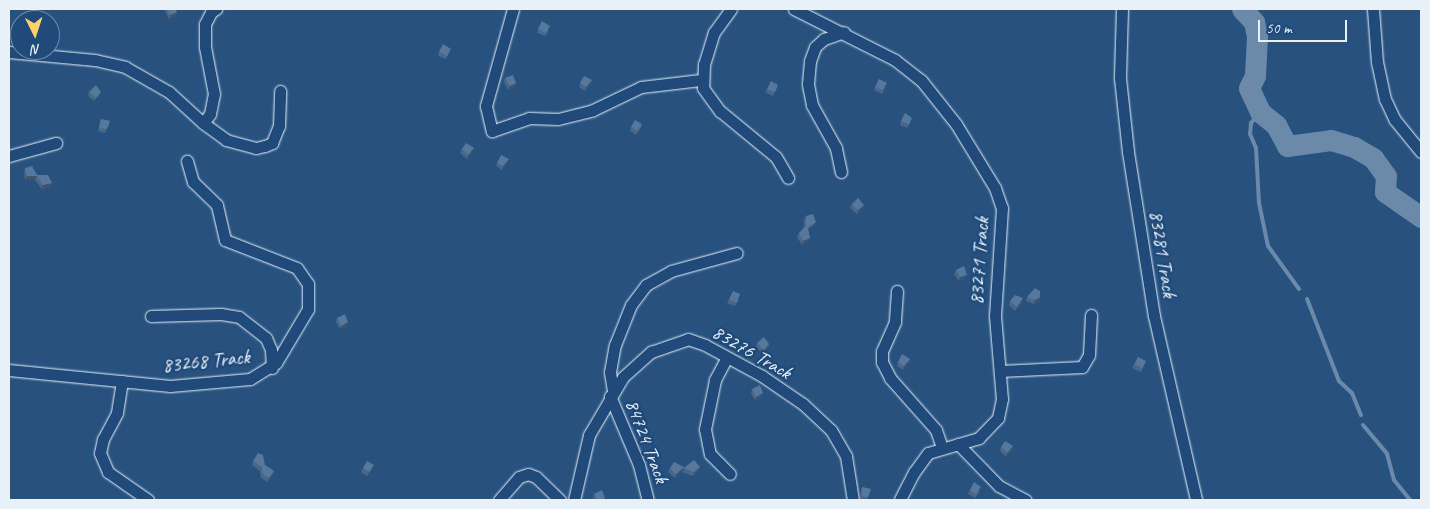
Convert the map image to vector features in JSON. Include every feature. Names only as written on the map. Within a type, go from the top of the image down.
[{"type":"street","points":[[203,123],[210,114],[214,94],[205,47],[205,24],[210,12],[216,9]]},
{"type":"street","points":[[513,9],[487,99],[486,114],[492,130],[529,118],[558,119],[593,110],[641,87],[701,80]]},
{"type":"street","points":[[730,9],[714,32],[701,80],[711,102],[776,157],[788,178]]},
{"type":"street","name":"83271 Track","points":[[794,9],[844,32],[896,60],[921,80],[956,124],[995,188],[1002,217],[995,316],[1002,398],[998,418],[979,438],[942,447],[922,460],[900,500]]},
{"type":"street","name":"83281 Track","points":[[1122,9],[1120,83],[1129,160],[1154,316],[1196,500]]},
{"type":"street","points":[[1373,9],[1377,62],[1385,99],[1395,120],[1421,152]]},
{"type":"street","points":[[841,172],[836,148],[812,105],[808,84],[811,54],[824,39],[844,32]]},
{"type":"street","points":[[9,52],[96,60],[125,67],[169,92],[203,123],[226,140],[256,148],[272,143],[279,126],[280,91]]},
{"type":"street","points":[[9,156],[56,143]]},
{"type":"street","name":"83268 Track","points":[[9,370],[181,386],[250,379],[272,368],[290,344],[308,309],[308,284],[297,268],[225,240],[217,205],[194,182],[187,161]]},
{"type":"street","points":[[611,393],[610,372],[615,345],[631,305],[646,285],[671,271],[737,253]]},
{"type":"street","points":[[897,291],[895,322],[882,351],[882,362],[890,378],[936,430],[942,447]]},
{"type":"street","points":[[151,316],[221,314],[238,317],[266,338],[272,350],[272,368]]},
{"type":"street","points":[[1000,371],[1082,367],[1089,355],[1091,315]]},
{"type":"street","name":"83276 Track","points":[[574,500],[589,435],[611,393],[640,359],[678,341],[697,342],[762,376],[803,404],[831,430],[846,456],[854,500]]},
{"type":"street","points":[[726,358],[715,380],[705,429],[710,454],[730,474]]},
{"type":"street","points":[[122,381],[117,413],[103,439],[100,453],[108,472],[148,500]]},
{"type":"street","name":"84724 Track","points":[[611,393],[639,465],[648,500]]},
{"type":"street","points":[[958,444],[999,486],[1025,500]]},
{"type":"street","points":[[499,500],[519,477],[528,474],[536,477],[560,500]]},
{"type":"building","points":[[167,9],[176,9],[177,12],[170,15]]},
{"type":"building","points":[[542,21],[550,26],[546,33],[538,29]]},
{"type":"building","points":[[443,44],[451,49],[447,56],[439,52]]},
{"type":"building","points":[[513,75],[516,83],[510,86],[505,78]]},
{"type":"building","points":[[584,76],[592,80],[586,87],[580,83]]},
{"type":"building","points":[[879,79],[887,83],[883,90],[875,87]]},
{"type":"building","points":[[771,81],[778,85],[775,92],[767,89]]},
{"type":"building","points":[[96,85],[101,92],[96,98],[89,92]]},
{"type":"building","points":[[905,113],[912,118],[909,124],[901,121]]},
{"type":"building","points":[[101,119],[110,121],[107,129],[99,128]]},
{"type":"building","points":[[635,120],[642,124],[637,131],[631,127]]},
{"type":"building","points":[[466,143],[474,148],[468,155],[462,149]]},
{"type":"building","points":[[501,155],[509,159],[503,166],[497,163]]},
{"type":"building","points":[[32,166],[37,175],[48,175],[52,183],[43,185],[37,176],[27,176],[25,168]]},
{"type":"building","points":[[858,198],[864,205],[858,210],[852,204]]},
{"type":"building","points":[[813,214],[816,222],[808,228],[810,238],[803,241],[799,233],[806,226],[806,216]]},
{"type":"building","points":[[964,266],[967,275],[960,277],[956,270]]},
{"type":"building","points":[[1035,288],[1040,291],[1040,297],[1035,300],[1027,297]]},
{"type":"building","points":[[733,291],[740,294],[737,303],[729,299]]},
{"type":"building","points":[[1015,295],[1023,298],[1017,307],[1010,301]]},
{"type":"building","points":[[345,314],[348,322],[341,326],[337,318]]},
{"type":"building","points":[[764,337],[769,344],[764,350],[757,343]]},
{"type":"building","points":[[902,354],[910,359],[904,366],[898,362]]},
{"type":"building","points":[[1138,357],[1146,361],[1142,368],[1134,364]]},
{"type":"building","points":[[760,385],[763,393],[756,397],[752,389]]},
{"type":"building","points":[[1005,441],[1013,446],[1007,453],[1001,447]]},
{"type":"building","points":[[258,453],[263,455],[265,465],[274,471],[269,478],[263,474],[262,467],[253,461]]},
{"type":"building","points":[[694,460],[700,467],[694,472],[684,468]]},
{"type":"building","points":[[367,461],[374,465],[369,472],[363,468]]},
{"type":"building","points":[[674,462],[684,467],[676,474],[670,468]]},
{"type":"building","points":[[974,482],[981,487],[976,494],[970,490]]},
{"type":"building","points":[[862,487],[871,489],[868,497],[862,496]]},
{"type":"building","points":[[602,490],[605,498],[598,500],[594,494]]},
{"type":"waterway","points":[[1242,9],[1254,22],[1257,36],[1255,76],[1249,88],[1260,112],[1276,125],[1287,146],[1331,140],[1354,147],[1373,158],[1386,176],[1385,192],[1421,217]]},
{"type":"waterway","points":[[1260,112],[1251,123],[1250,134],[1256,148],[1259,203],[1268,246],[1299,289]]},
{"type":"waterway","points":[[1307,299],[1339,381],[1352,393],[1361,415]]},
{"type":"waterway","points":[[1363,425],[1387,454],[1394,480],[1410,500]]}]
